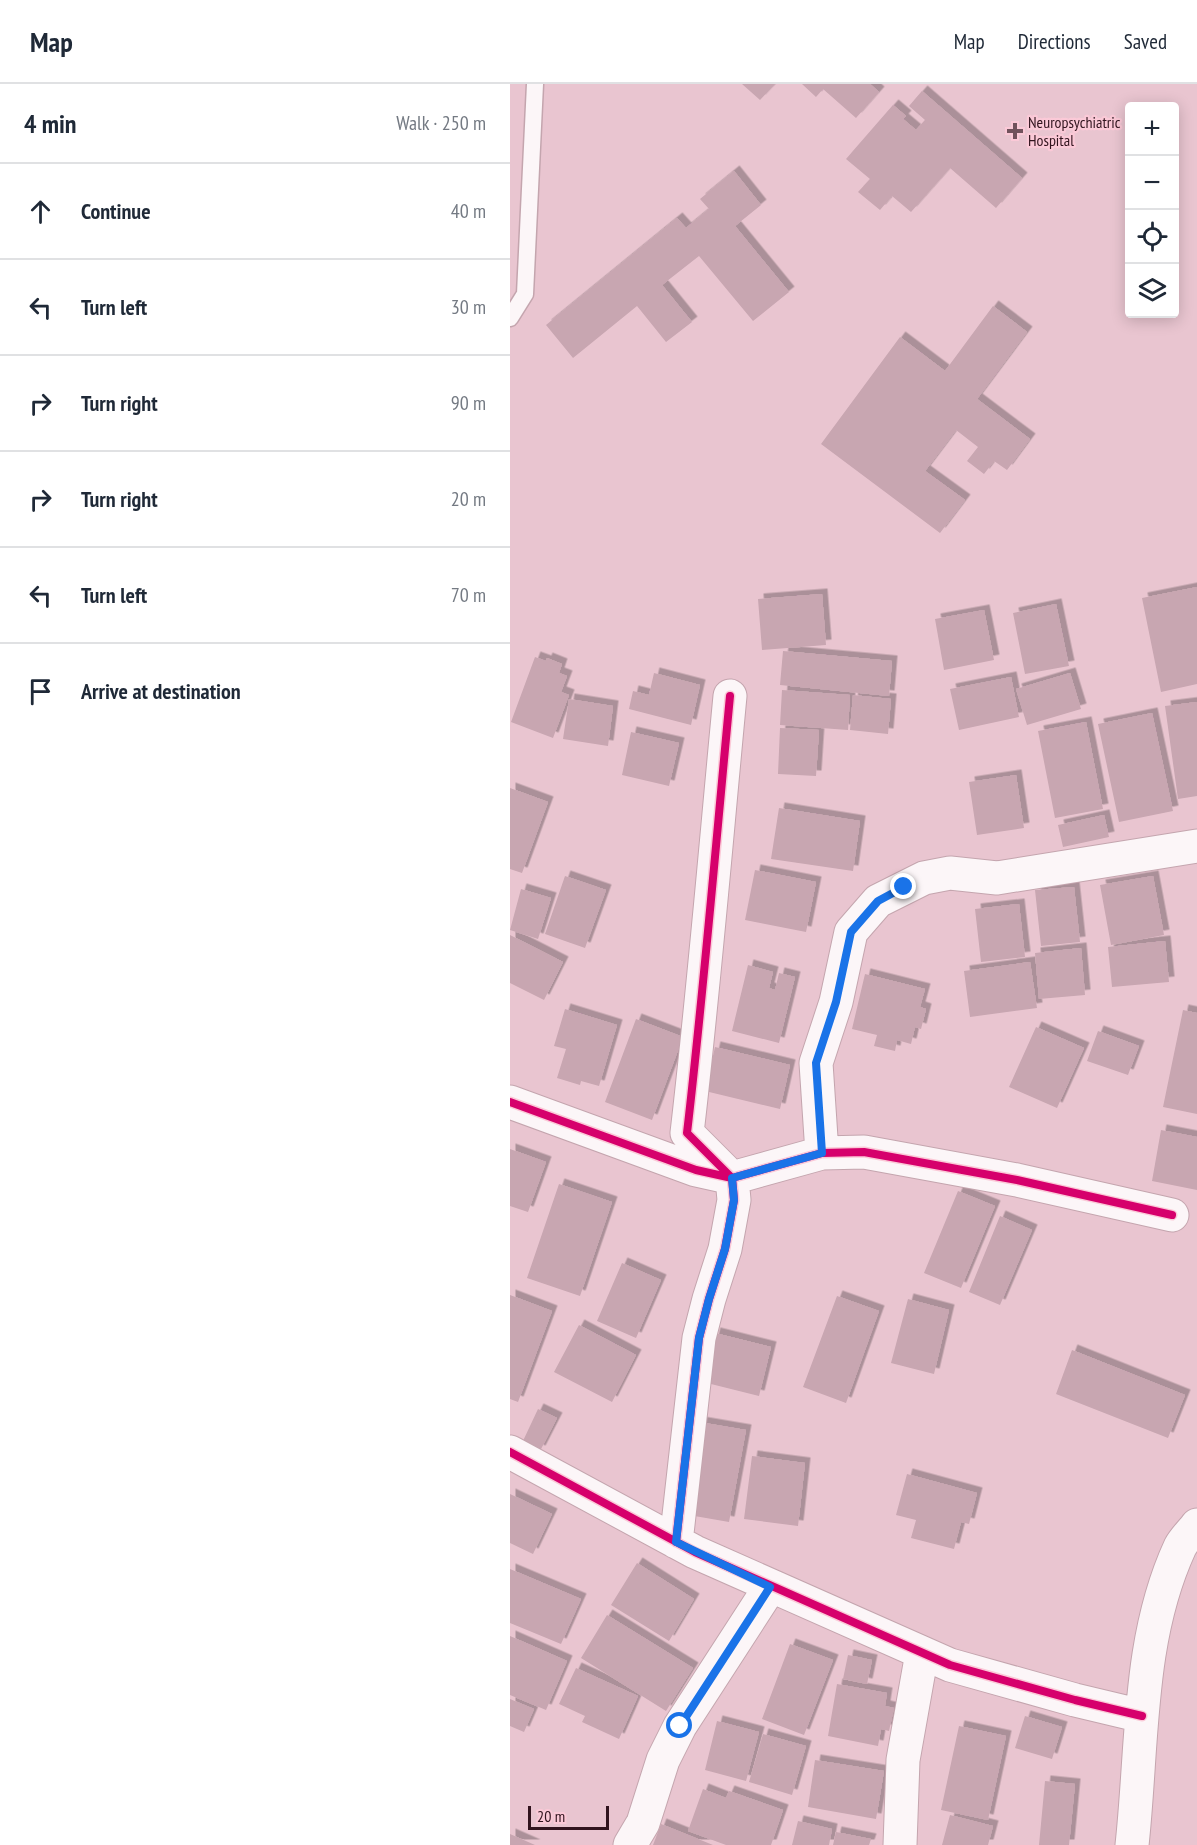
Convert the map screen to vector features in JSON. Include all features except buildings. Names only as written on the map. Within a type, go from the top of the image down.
[{"type":"street","points":[[676,1542],[699,1338],[725,1249],[734,1200],[732,1178],[687,1133],[703,997],[730,696]]},
{"type":"street","points":[[822,1153],[816,1063],[836,1002],[851,932],[878,901],[924,878],[950,873],[997,878],[1197,846]]},
{"type":"street","points":[[510,1101],[696,1170],[732,1178],[822,1153],[864,1152],[1017,1180],[1172,1215]]},
{"type":"street","points":[[510,1452],[676,1542],[770,1587],[950,1665],[1142,1716]]},
{"type":"street","points":[[1132,1845],[1148,1654],[1164,1591],[1181,1545],[1197,1525]]},
{"type":"street","points":[[630,1845],[643,1823],[663,1760],[680,1726],[770,1587]]},
{"type":"street","points":[[900,1845],[903,1760],[922,1653]]},
{"type":"lane","points":[[510,318],[525,294],[535,84]]},
{"type":"cycle path","points":[[676,1542],[699,1338],[725,1249],[734,1200],[732,1178],[687,1133],[730,696]]},
{"type":"cycle path","points":[[510,1102],[696,1170],[732,1178],[822,1153],[864,1152],[1017,1180],[1172,1215]]},
{"type":"cycle path","points":[[510,1452],[695,1552],[950,1665],[1142,1716]]},
{"type":"place","name":"Neuropsychiatric Hospital","points":[[1015,131]]},
{"type":"route","points":[[680,1726],[770,1587],[676,1542],[699,1338],[725,1249],[734,1200],[732,1178],[822,1153],[816,1063],[836,1002],[851,932],[878,901],[904,887]]}]
